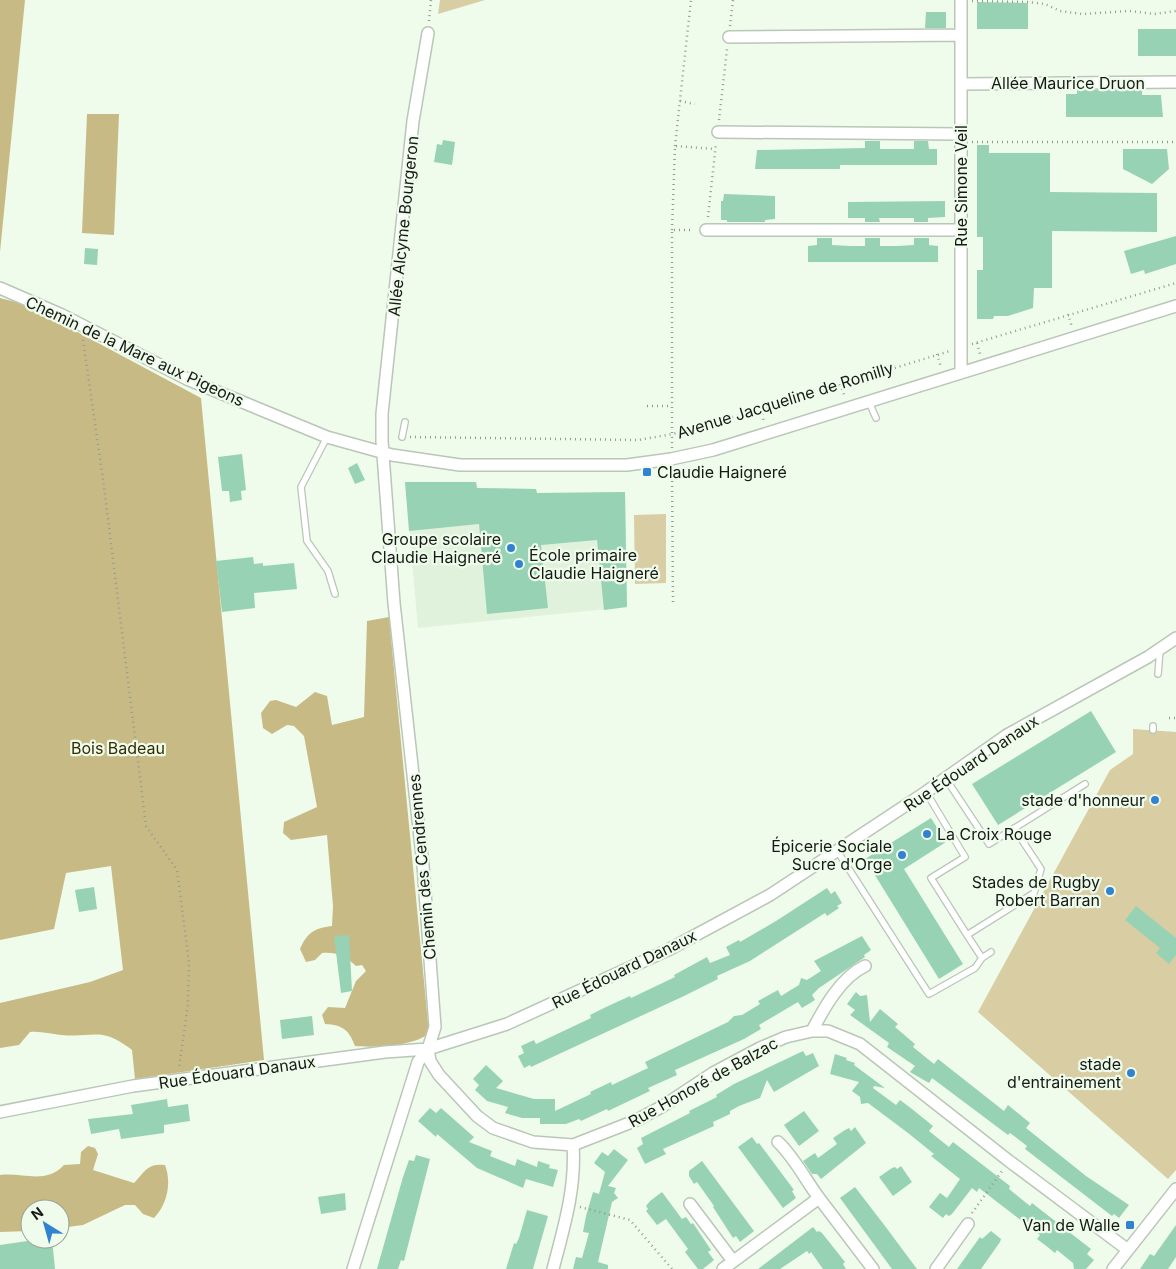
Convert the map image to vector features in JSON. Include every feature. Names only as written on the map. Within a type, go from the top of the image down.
[{"type":"street","name":"Rue Simone Veil","points":[[961,1],[961,372]]},
{"type":"street","name":"Allée Alcyme Bourgeron","points":[[383,452],[382,414],[413,121],[428,33]]},
{"type":"street","points":[[729,37],[961,35]]},
{"type":"street","name":"Allée Maurice Druon","points":[[961,84],[1176,82]]},
{"type":"street","points":[[718,132],[961,138]]},
{"type":"street","points":[[706,230],[961,230]]},
{"type":"street","name":"Chemin de la Mare aux Pigeons","points":[[0,288],[190,380],[327,437],[383,452]]},
{"type":"street","name":"Avenue Jacqueline de Romilly","points":[[383,452],[424,462],[460,465],[627,465],[671,459],[713,450],[1176,306]]},
{"type":"street","name":"Chemin des Cendrennes","points":[[353,1269],[418,1062],[428,1049],[434,1027],[433,991],[422,865],[394,603],[383,452]]},
{"type":"street","name":"Rue Édouard Danaux","points":[[0,1112],[133,1086],[385,1052],[428,1049],[507,1024],[668,950],[770,896],[946,779],[1007,735],[1160,650],[1176,638]]},
{"type":"street","points":[[812,1031],[822,1011],[853,971],[865,966]]},
{"type":"street","name":"Rue Honoré de Balzac","points":[[428,1049],[430,1061],[439,1075],[477,1116],[493,1128],[533,1142],[573,1145],[637,1120],[663,1106],[713,1073],[760,1048],[786,1037],[812,1031],[828,1031],[860,1044],[1128,1250]]},
{"type":"street","points":[[778,1142],[790,1153],[797,1168],[873,1269]]},
{"type":"street","points":[[553,1269],[570,1205],[574,1166],[573,1145]]},
{"type":"street","points":[[1113,1269],[1176,1189]]},
{"type":"street","points":[[723,1269],[819,1198]]},
{"type":"street","points":[[690,1204],[733,1261]]},
{"type":"street","points":[[936,1269],[968,1224]]},
{"type":"lane","points":[[869,402],[876,418]]},
{"type":"lane","points":[[402,437],[405,422]]},
{"type":"lane","points":[[327,437],[301,487],[307,541],[328,571],[335,594]]},
{"type":"lane","points":[[1158,674],[1160,650]]},
{"type":"lane","points":[[946,779],[989,844],[1085,784]]},
{"type":"lane","points":[[926,792],[965,857],[931,878],[982,958]]},
{"type":"lane","points":[[967,935],[1034,893],[1041,870],[1014,828]]},
{"type":"lane","points":[[838,852],[929,994],[975,968],[982,958],[991,952]]},
{"type":"path","points":[[428,33],[431,0]]},
{"type":"path","points":[[673,605],[671,459],[673,434],[671,406],[672,230],[675,146],[691,0]]},
{"type":"path","points":[[672,230],[706,230],[733,0]]},
{"type":"path","points":[[961,1],[1028,2],[1045,4],[1060,11],[1082,14],[1130,11],[1154,14],[1176,11]]},
{"type":"path","points":[[680,101],[695,104]]},
{"type":"path","points":[[961,138],[1176,142]]},
{"type":"path","points":[[675,146],[715,149]]},
{"type":"path","name":"Avenue Jacqueline de Romilly","points":[[402,437],[594,441],[638,440],[673,434],[1176,282]]},
{"type":"path","points":[[81,326],[103,479],[146,826],[177,870],[189,962],[188,1003],[178,1080]]},
{"type":"path","points":[[647,406],[671,406]]},
{"type":"path","points":[[1169,718],[1176,718]]},
{"type":"path","points":[[968,1224],[973,1210],[1010,1161]]},
{"type":"path","points":[[570,1205],[630,1220],[672,1269]]},
{"type":"shaded area","points":[[440,0],[485,0],[438,14]]},
{"type":"shaded area","name":"École primaire Claudie Haigneré","points":[[405,482],[476,482],[478,488],[536,489],[537,493],[625,492],[627,607],[418,628]]},
{"type":"shaded area","points":[[666,514],[666,583],[635,584],[634,515]]},
{"type":"shaded area","name":"Stades de Rugby Robert Barran","points":[[1133,729],[1176,732],[1176,1170],[1168,1179],[978,1012],[1110,770],[1133,754]]},
{"type":"green space","points":[[0,0],[25,0],[0,252]]},
{"type":"green space","points":[[87,114],[119,114],[114,235],[82,233]]},
{"type":"green space","name":"Bois Badeau","points":[[0,298],[27,305],[201,398],[264,1060],[135,1079],[132,1050],[105,1035],[73,1036],[30,1032],[19,1045],[0,1048],[0,1003],[90,982],[123,970],[111,866],[66,873],[54,929],[0,940]]},
{"type":"green space","points":[[389,617],[429,1033],[414,1041],[405,1043],[363,1047],[355,1046],[348,1032],[341,1027],[325,1024],[322,1015],[328,1007],[345,1008],[356,981],[366,971],[362,965],[356,966],[344,957],[332,953],[322,953],[315,960],[306,962],[300,949],[305,939],[312,932],[320,928],[332,926],[333,906],[327,835],[291,840],[283,833],[284,822],[317,807],[304,736],[294,726],[287,725],[272,734],[263,728],[261,713],[270,701],[276,700],[296,707],[315,692],[327,696],[332,725],[364,717],[367,621]]},
{"type":"green space","points":[[88,1146],[95,1148],[98,1154],[93,1170],[134,1183],[151,1167],[165,1165],[168,1179],[167,1193],[162,1207],[154,1218],[143,1214],[135,1205],[125,1205],[83,1225],[70,1227],[70,1199],[20,1199],[20,1231],[0,1232],[0,1175],[49,1175],[64,1165],[80,1164],[81,1152]]},
{"type":"building","points":[[977,2],[1028,3],[1028,29],[977,29]]},
{"type":"building","points":[[926,12],[946,12],[946,28],[925,28]]},
{"type":"building","points":[[1138,29],[1176,29],[1176,56],[1138,56]]},
{"type":"building","points":[[1077,90],[1142,90],[1142,95],[1161,95],[1163,117],[1066,117],[1066,94],[1077,94]]},
{"type":"building","points":[[443,140],[455,142],[452,165],[434,162],[437,144],[442,145]]},
{"type":"building","points":[[865,141],[880,141],[880,149],[914,149],[914,141],[928,141],[929,149],[937,149],[937,165],[840,165],[840,169],[755,169],[757,150],[865,148]]},
{"type":"building","points":[[977,145],[989,145],[989,153],[1050,153],[1050,192],[1157,193],[1157,232],[1052,231],[1052,288],[1034,288],[1033,308],[1008,316],[994,316],[993,319],[977,319],[977,270],[983,270],[983,237],[977,237]]},
{"type":"building","points":[[1123,149],[1167,149],[1169,169],[1152,184],[1123,169]]},
{"type":"building","points":[[724,194],[775,196],[775,219],[765,220],[765,222],[727,222],[727,220],[721,220],[721,201],[723,201]]},
{"type":"building","points":[[945,201],[945,217],[928,218],[928,222],[914,222],[914,218],[879,218],[880,222],[865,222],[865,218],[848,218],[848,202]]},
{"type":"building","points":[[1176,236],[1176,264],[1145,274],[1144,270],[1131,274],[1124,251]]},
{"type":"building","points":[[817,238],[832,238],[832,245],[865,246],[865,238],[880,238],[880,246],[897,246],[914,245],[914,238],[929,238],[929,245],[938,246],[938,262],[808,262],[808,246],[817,245]]},
{"type":"building","points":[[85,248],[98,249],[97,265],[84,264]]},
{"type":"building","points":[[242,454],[246,490],[241,491],[242,500],[230,502],[229,491],[222,491],[218,457]]},
{"type":"building","points":[[357,463],[365,480],[355,484],[348,468]]},
{"type":"building","name":"Groupe scolaire Claudie Haigneré","points":[[405,482],[476,482],[477,488],[536,489],[537,493],[625,492],[627,607],[604,610],[597,540],[541,545],[548,608],[487,614],[479,524],[409,531]]},
{"type":"building","points":[[253,557],[254,564],[263,563],[263,566],[294,563],[297,589],[254,593],[255,608],[222,612],[216,561]]},
{"type":"building","points":[[1091,711],[1116,752],[998,825],[972,784]]},
{"type":"building","points":[[931,818],[946,842],[904,869],[963,964],[939,979],[865,859]]},
{"type":"building","points":[[94,887],[97,909],[79,912],[75,890]]},
{"type":"building","points":[[827,888],[831,894],[835,891],[842,903],[837,906],[839,908],[827,916],[825,913],[750,961],[717,976],[718,979],[531,1067],[530,1065],[524,1068],[518,1056],[524,1053],[521,1046],[534,1040],[536,1044],[591,1018],[590,1015],[675,977],[674,975],[707,957],[710,963],[730,955],[726,947],[739,940],[740,942],[776,921]]},
{"type":"building","points":[[1136,906],[1176,938],[1176,955],[1169,964],[1156,953],[1160,948],[1125,920]]},
{"type":"building","points":[[349,935],[352,991],[341,993],[334,936]]},
{"type":"building","points":[[862,936],[871,950],[864,955],[865,957],[819,988],[812,995],[815,1000],[802,1008],[798,1002],[759,1025],[761,1029],[744,1039],[675,1070],[677,1075],[648,1088],[650,1091],[608,1111],[607,1109],[581,1121],[579,1119],[566,1124],[540,1124],[540,1118],[522,1118],[505,1113],[508,1107],[487,1101],[475,1090],[479,1085],[473,1079],[486,1065],[503,1081],[496,1088],[534,1099],[555,1099],[555,1111],[611,1082],[612,1085],[648,1068],[645,1062],[728,1022],[734,1016],[742,1015],[760,1004],[758,1001],[778,990],[781,996],[799,985],[801,978],[807,980],[821,971],[814,961]]},
{"type":"building","points":[[856,992],[860,996],[867,995],[870,1022],[880,1009],[898,1024],[895,1027],[915,1044],[913,1047],[934,1064],[938,1059],[1004,1111],[1008,1105],[1030,1123],[1026,1128],[1086,1176],[1129,1205],[1119,1218],[1114,1214],[1112,1216],[1025,1149],[1027,1146],[1010,1133],[1008,1135],[932,1078],[929,1083],[910,1072],[915,1066],[887,1047],[889,1043],[850,1015],[855,1010],[847,1004]]},
{"type":"building","points":[[312,1016],[314,1035],[282,1039],[280,1020]]},
{"type":"building","points":[[803,1051],[806,1056],[813,1053],[819,1066],[774,1092],[767,1080],[760,1098],[730,1111],[730,1114],[713,1122],[714,1126],[663,1149],[666,1154],[645,1164],[637,1148],[643,1144],[641,1138],[690,1113],[689,1111],[717,1097],[716,1095],[734,1084]]},
{"type":"building","points":[[835,1054],[855,1063],[854,1065],[885,1088],[874,1086],[873,1088],[896,1105],[900,1100],[933,1126],[929,1131],[949,1147],[953,1142],[1010,1186],[1009,1189],[1030,1206],[1032,1203],[1091,1249],[1087,1254],[1094,1260],[1086,1269],[1074,1269],[1073,1263],[1057,1250],[1055,1253],[1037,1239],[1040,1235],[979,1188],[977,1192],[972,1188],[949,1216],[946,1214],[943,1218],[929,1207],[940,1193],[947,1198],[960,1179],[931,1156],[934,1154],[908,1133],[868,1103],[861,1104],[860,1097],[852,1091],[859,1082],[830,1074]]},
{"type":"building","points":[[167,1099],[168,1107],[188,1104],[190,1121],[164,1125],[164,1133],[121,1139],[119,1129],[91,1134],[88,1119],[133,1114],[131,1105]]},
{"type":"building","points":[[430,1108],[436,1113],[441,1108],[474,1137],[469,1142],[492,1151],[490,1156],[515,1166],[517,1159],[537,1167],[538,1161],[550,1165],[549,1168],[558,1170],[553,1187],[526,1179],[523,1188],[477,1168],[437,1134],[436,1137],[418,1121]]},
{"type":"building","points":[[804,1111],[819,1131],[799,1146],[784,1125]]},
{"type":"building","points":[[855,1127],[866,1143],[821,1179],[817,1174],[812,1174],[803,1161],[815,1153],[818,1158],[837,1144],[833,1138],[849,1128],[851,1131]]},
{"type":"building","points":[[752,1137],[757,1144],[759,1143],[794,1190],[792,1191],[796,1198],[783,1208],[738,1147]]},
{"type":"building","points":[[614,1149],[628,1160],[608,1186],[616,1188],[614,1193],[618,1198],[612,1202],[598,1262],[608,1265],[608,1269],[573,1269],[576,1257],[582,1258],[589,1233],[583,1232],[593,1192],[599,1194],[605,1172],[594,1163],[602,1152],[608,1156]]},
{"type":"building","points":[[416,1155],[430,1159],[404,1261],[401,1260],[398,1269],[377,1269],[403,1177],[409,1160],[414,1161]]},
{"type":"building","points":[[702,1161],[754,1231],[740,1242],[736,1236],[733,1238],[697,1182],[694,1184],[689,1176],[689,1171]]},
{"type":"building","points":[[901,1166],[912,1182],[893,1196],[879,1177],[892,1168],[895,1167],[897,1169]]},
{"type":"building","points":[[855,1187],[917,1269],[892,1269],[840,1198]]},
{"type":"building","points":[[662,1192],[682,1219],[686,1217],[691,1224],[693,1223],[711,1250],[708,1252],[714,1260],[703,1269],[698,1269],[685,1252],[688,1249],[666,1219],[657,1225],[646,1211],[648,1209],[646,1206],[650,1201]]},
{"type":"building","points":[[345,1193],[346,1210],[321,1214],[318,1197]]},
{"type":"building","points":[[527,1210],[548,1216],[533,1269],[506,1269],[514,1243],[516,1244],[519,1238]]},
{"type":"building","points":[[1176,1225],[1176,1257],[1168,1269],[1140,1269],[1150,1254],[1154,1256]]},
{"type":"building","points":[[813,1227],[817,1232],[822,1233],[845,1262],[843,1264],[846,1269],[823,1269],[811,1252],[809,1254],[807,1251],[780,1269],[758,1269]]},
{"type":"building","points":[[991,1231],[1001,1239],[981,1269],[957,1269],[980,1237],[982,1239]]},
{"type":"building","points":[[20,1242],[20,1249],[53,1249],[55,1269],[0,1269],[0,1245]]},
{"type":"place","name":"Claudie Haigneré","points":[[647,472]]},
{"type":"place","name":"Groupe scolaire Claudie Haigneré","points":[[511,548]]},
{"type":"place","name":"École primaire Claudie Haigneré","points":[[519,564]]},
{"type":"place","name":"stade d'honneur","points":[[1155,800]]},
{"type":"place","name":"La Croix Rouge","points":[[927,834]]},
{"type":"place","name":"Épicerie Sociale Sucre d'Orge","points":[[902,855]]},
{"type":"place","name":"Stades de Rugby Robert Barran","points":[[1110,891]]},
{"type":"place","name":"stade d'entrainement","points":[[1131,1073]]},
{"type":"place","name":"Van de Walle","points":[[1130,1225]]}]
